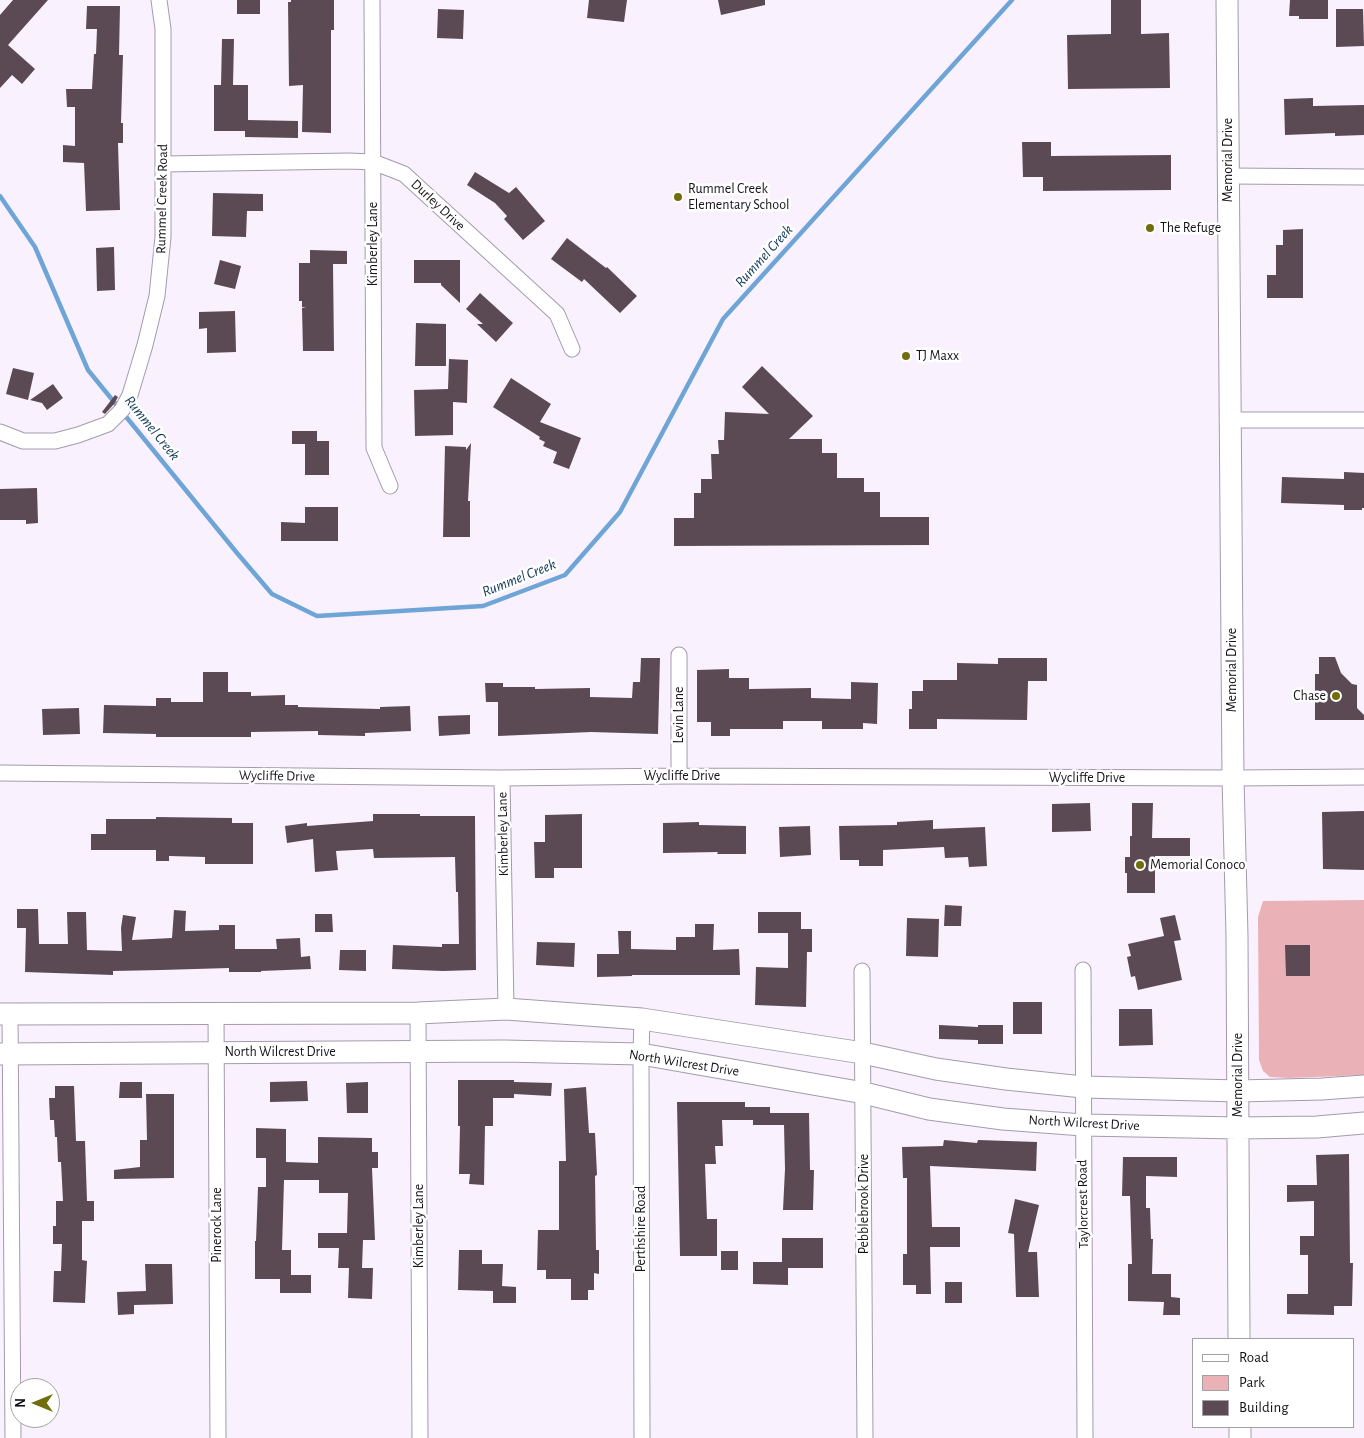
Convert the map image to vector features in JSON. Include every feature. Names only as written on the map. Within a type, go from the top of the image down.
[{"type":"main road","name":"Memorial Drive","points":[[1227,0],[1233,778],[1237,936],[1239,1338]]},
{"type":"main road","points":[[5,1014],[418,1013],[506,1010],[642,1019],[863,1053],[936,1069],[1006,1079],[1083,1086],[1238,1091],[1322,1090],[1364,1086]]},
{"type":"main road","name":"North Wilcrest Drive","points":[[5,1054],[216,1052],[640,1054],[864,1093],[929,1109],[1003,1119],[1083,1125],[1238,1128],[1364,1123]]},
{"type":"street","name":"Rummel Creek Road","points":[[0,432],[23,441],[55,441],[78,435],[108,424],[122,410],[130,395],[157,296],[163,237],[163,29],[159,0]]},
{"type":"street","name":"Kimberley Lane","points":[[372,0],[374,448],[390,486]]},
{"type":"street","name":"Durley Drive","points":[[163,164],[349,160],[373,162],[404,174],[557,314],[572,348]]},
{"type":"street","points":[[1228,176],[1364,177]]},
{"type":"street","points":[[1231,420],[1364,420]]},
{"type":"street","name":"Levin Lane","points":[[679,655],[679,776]]},
{"type":"street","name":"Wycliffe Drive","points":[[0,773],[502,778],[679,776],[1364,777]]},
{"type":"street","name":"Kimberley Lane","points":[[502,778],[506,1010]]},
{"type":"street","name":"Taylorcrest Road","points":[[1083,970],[1085,1438]]},
{"type":"street","name":"Pebblebrook Drive","points":[[862,971],[865,1438]]},
{"type":"street","name":"Pinerock Lane","points":[[216,1012],[218,1438]]},
{"type":"street","name":"Kimberley Lane","points":[[418,1013],[420,1438]]},
{"type":"street","points":[[5,1014],[13,1438]]},
{"type":"street","name":"Perthshire Road","points":[[642,1019],[640,1054],[642,1438]]},
{"type":"green space","points":[[1364,900],[1364,1075],[1270,1077],[1263,1071],[1259,1060],[1258,917],[1263,901]]},
{"type":"building","points":[[13,0],[48,0],[8,45],[35,69],[22,84],[12,75],[0,88],[0,15]]},
{"type":"building","points":[[237,0],[260,0],[260,14],[237,14]]},
{"type":"building","points":[[291,0],[334,0],[334,30],[331,30],[331,133],[302,132],[303,85],[289,86],[288,2],[291,2]]},
{"type":"building","points":[[589,0],[627,0],[624,22],[587,18]]},
{"type":"building","points":[[718,0],[765,0],[765,5],[721,15]]},
{"type":"building","points":[[1111,0],[1141,0],[1141,34],[1169,33],[1170,88],[1068,89],[1067,35],[1111,34]]},
{"type":"building","points":[[1290,0],[1328,0],[1328,19],[1299,19],[1299,16],[1289,16]]},
{"type":"building","points":[[87,6],[120,6],[119,55],[123,55],[121,123],[123,123],[123,143],[118,143],[120,210],[86,211],[84,163],[63,162],[63,145],[75,146],[75,107],[67,107],[66,89],[92,89],[97,29],[86,29]]},
{"type":"building","points":[[438,9],[464,10],[463,39],[437,38]]},
{"type":"building","points":[[1336,9],[1363,9],[1364,46],[1336,47]]},
{"type":"building","points":[[222,39],[234,39],[233,85],[248,85],[248,120],[298,121],[298,138],[245,137],[245,131],[214,131],[214,85],[221,85]]},
{"type":"building","points":[[1313,98],[1313,106],[1364,105],[1364,135],[1335,136],[1335,133],[1285,135],[1284,99]]},
{"type":"building","points":[[1022,142],[1051,142],[1051,156],[1171,155],[1171,190],[1043,191],[1043,177],[1023,177]]},
{"type":"building","points":[[475,172],[509,193],[516,187],[545,221],[523,240],[504,219],[507,216],[495,203],[467,185]]},
{"type":"building","points":[[213,193],[263,194],[263,211],[247,211],[246,237],[212,236]]},
{"type":"building","points":[[1303,229],[1303,298],[1267,298],[1267,275],[1276,275],[1276,245],[1283,245],[1283,230]]},
{"type":"building","points":[[567,238],[607,267],[637,296],[620,313],[584,279],[582,282],[551,259]]},
{"type":"building","points":[[114,247],[115,290],[97,291],[96,248]]},
{"type":"building","points":[[310,250],[347,251],[347,264],[333,264],[334,351],[303,351],[302,308],[306,308],[302,307],[302,301],[299,301],[299,263],[310,263]]},
{"type":"building","points":[[220,260],[241,266],[235,289],[214,284]]},
{"type":"building","points":[[414,260],[460,260],[460,303],[441,283],[414,283]]},
{"type":"building","points":[[480,293],[513,323],[496,342],[477,324],[483,324],[466,309]]},
{"type":"building","points":[[235,311],[236,352],[207,353],[207,328],[199,329],[199,312]]},
{"type":"building","points":[[416,323],[446,324],[446,366],[415,366]]},
{"type":"building","points":[[449,359],[468,360],[467,403],[453,402],[453,435],[415,436],[414,390],[448,389]]},
{"type":"building","points":[[762,366],[813,416],[789,439],[822,439],[822,453],[837,453],[837,478],[864,478],[864,492],[880,492],[880,517],[929,517],[929,545],[674,546],[674,518],[694,518],[694,493],[701,493],[701,479],[712,479],[711,454],[719,454],[718,440],[724,440],[725,412],[769,414],[742,387]]},
{"type":"building","points":[[13,368],[34,373],[28,400],[6,394]]},
{"type":"building","points":[[511,378],[551,404],[540,422],[581,438],[569,469],[553,463],[557,452],[543,446],[545,442],[539,439],[540,437],[493,407]]},
{"type":"building","points":[[53,384],[63,398],[47,410],[42,403],[30,400]]},
{"type":"building","points":[[115,395],[118,397],[105,414],[102,412]]},
{"type":"building","points":[[292,431],[317,431],[317,441],[329,441],[329,475],[305,475],[305,444],[292,444]]},
{"type":"building","points":[[471,443],[468,501],[470,501],[470,537],[443,537],[445,446],[466,447],[466,450]]},
{"type":"building","points":[[1344,472],[1364,473],[1364,508],[1362,510],[1344,510],[1344,505],[1281,503],[1282,477],[1344,479]]},
{"type":"building","points":[[37,488],[38,523],[26,524],[26,520],[0,520],[0,489]]},
{"type":"building","points":[[305,507],[338,507],[338,541],[281,541],[281,522],[305,523]]},
{"type":"building","name":"Chase","points":[[1319,657],[1335,657],[1341,673],[1352,684],[1357,685],[1357,708],[1364,715],[1364,720],[1315,720],[1315,674],[1319,674]]},
{"type":"building","points":[[641,658],[660,658],[658,734],[591,732],[498,736],[498,702],[486,702],[485,683],[503,683],[503,687],[535,687],[535,689],[590,688],[590,697],[632,698],[633,682],[640,682]]},
{"type":"building","points":[[998,658],[1047,658],[1047,681],[1028,681],[1027,720],[937,719],[937,729],[909,729],[909,709],[912,709],[912,691],[923,691],[923,680],[957,680],[957,663],[998,664]]},
{"type":"building","points":[[729,669],[729,678],[749,678],[749,689],[811,688],[811,698],[851,699],[851,682],[878,683],[877,724],[863,723],[863,729],[822,729],[822,721],[783,721],[783,729],[730,729],[730,736],[711,736],[711,722],[697,722],[697,670]]},
{"type":"building","points":[[203,672],[228,672],[228,692],[251,692],[251,696],[285,695],[285,705],[380,709],[380,707],[410,706],[411,731],[365,733],[365,736],[318,735],[318,731],[251,732],[251,737],[156,737],[156,734],[103,733],[104,705],[156,706],[156,698],[171,698],[171,702],[203,702]]},
{"type":"building","points":[[79,708],[80,734],[43,735],[42,709]]},
{"type":"building","points":[[470,715],[470,734],[439,736],[438,716]]},
{"type":"building","points":[[1090,803],[1091,831],[1052,832],[1052,804]]},
{"type":"building","name":"Memorial Conoco","points":[[1132,803],[1153,803],[1152,838],[1190,838],[1190,856],[1155,856],[1155,893],[1127,893],[1125,857],[1130,857]]},
{"type":"building","points":[[1364,811],[1364,870],[1323,869],[1322,812]]},
{"type":"building","points":[[373,814],[475,816],[476,970],[392,969],[393,945],[442,947],[442,944],[459,944],[455,857],[374,858],[373,849],[336,851],[338,870],[315,872],[313,839],[287,843],[285,826],[307,823],[307,826],[373,821]]},
{"type":"building","points":[[582,814],[582,868],[554,868],[554,878],[535,878],[534,842],[545,842],[545,815]]},
{"type":"building","points":[[156,817],[232,818],[232,823],[253,823],[253,864],[205,864],[205,857],[169,856],[169,861],[156,861],[156,850],[91,850],[91,834],[106,834],[106,819],[156,819]]},
{"type":"building","points":[[933,820],[933,829],[985,827],[987,866],[969,867],[968,857],[945,858],[944,847],[883,850],[883,866],[859,866],[859,860],[840,860],[839,826],[897,825],[897,822]]},
{"type":"building","points":[[699,822],[699,825],[746,826],[746,854],[717,854],[718,852],[663,853],[663,823]]},
{"type":"building","points":[[810,826],[811,855],[780,857],[779,827]]},
{"type":"building","points":[[945,905],[962,906],[961,926],[944,926]]},
{"type":"building","points":[[17,909],[38,909],[39,944],[68,944],[67,912],[86,912],[87,950],[122,951],[121,928],[123,915],[136,917],[132,940],[172,938],[174,910],[186,911],[185,931],[219,930],[219,925],[235,925],[235,949],[277,949],[276,939],[300,938],[301,957],[310,956],[311,969],[261,972],[229,972],[229,968],[113,971],[113,975],[25,972],[26,928],[17,928]]},
{"type":"building","points":[[758,912],[801,912],[801,929],[812,929],[812,952],[807,952],[806,1007],[755,1005],[756,967],[788,968],[788,933],[758,933]]},
{"type":"building","points":[[315,914],[332,914],[333,932],[315,932]]},
{"type":"building","points":[[1175,915],[1181,940],[1174,941],[1182,980],[1138,990],[1135,976],[1131,977],[1127,957],[1131,956],[1128,944],[1164,936],[1160,918]]},
{"type":"building","points":[[907,918],[939,919],[938,957],[906,956]]},
{"type":"building","points":[[695,924],[714,924],[713,950],[739,949],[740,975],[632,975],[597,977],[597,954],[619,954],[618,931],[631,931],[631,949],[676,950],[676,937],[695,937]]},
{"type":"building","points":[[537,942],[575,943],[574,967],[536,965]]},
{"type":"building","points":[[1285,945],[1310,945],[1310,976],[1286,976]]},
{"type":"building","points":[[340,950],[366,950],[366,971],[339,970]]},
{"type":"building","points":[[1013,1002],[1042,1002],[1042,1034],[1013,1034]]},
{"type":"building","points":[[1119,1009],[1152,1009],[1153,1045],[1119,1046]]},
{"type":"building","points":[[939,1025],[978,1027],[978,1025],[1003,1025],[1003,1044],[978,1044],[978,1040],[939,1039]]},
{"type":"building","points":[[458,1080],[514,1080],[514,1082],[552,1083],[551,1096],[514,1094],[514,1098],[493,1098],[493,1126],[485,1126],[484,1185],[469,1184],[470,1174],[459,1174],[460,1126],[458,1126]]},
{"type":"building","points":[[307,1081],[308,1101],[270,1102],[270,1082]]},
{"type":"building","points":[[120,1082],[142,1082],[142,1098],[119,1098]]},
{"type":"building","points":[[368,1082],[368,1113],[347,1113],[346,1083]]},
{"type":"building","points":[[55,1086],[74,1086],[76,1141],[85,1141],[87,1201],[94,1201],[94,1221],[82,1221],[82,1260],[87,1261],[85,1303],[53,1302],[54,1271],[61,1271],[62,1244],[53,1244],[53,1226],[56,1226],[56,1201],[63,1201],[61,1162],[58,1162],[57,1137],[55,1137],[54,1120],[50,1120],[49,1098],[55,1098]]},
{"type":"building","points":[[586,1087],[589,1133],[595,1133],[597,1175],[595,1176],[596,1250],[599,1250],[599,1274],[594,1273],[594,1290],[588,1290],[588,1300],[571,1300],[571,1279],[546,1279],[546,1270],[537,1270],[538,1230],[559,1230],[559,1161],[566,1161],[564,1089]]},
{"type":"building","points":[[146,1094],[174,1094],[174,1178],[114,1179],[114,1170],[140,1167],[140,1140],[147,1140]]},
{"type":"building","points":[[677,1102],[745,1102],[745,1107],[770,1107],[770,1113],[809,1113],[810,1170],[814,1170],[813,1210],[783,1210],[785,1169],[784,1125],[753,1125],[753,1120],[722,1120],[723,1146],[715,1146],[716,1164],[705,1164],[707,1219],[717,1219],[717,1256],[680,1256]]},
{"type":"building","points":[[256,1128],[286,1129],[286,1162],[318,1163],[318,1137],[372,1138],[372,1152],[378,1152],[378,1168],[372,1168],[375,1240],[363,1240],[362,1268],[373,1268],[372,1299],[348,1298],[349,1268],[338,1268],[339,1248],[318,1248],[318,1233],[347,1233],[348,1193],[319,1193],[319,1180],[284,1180],[282,1250],[291,1250],[291,1275],[311,1275],[311,1293],[280,1293],[280,1279],[255,1279],[258,1187],[266,1187],[266,1158],[256,1158]]},
{"type":"building","points":[[944,1140],[977,1143],[978,1140],[1037,1142],[1036,1171],[930,1166],[932,1227],[960,1227],[960,1247],[930,1247],[931,1294],[916,1294],[916,1285],[903,1285],[903,1254],[907,1254],[907,1178],[903,1178],[902,1147],[943,1146]]},
{"type":"building","points":[[1349,1154],[1350,1263],[1353,1263],[1352,1306],[1334,1306],[1334,1315],[1287,1314],[1287,1294],[1308,1294],[1308,1255],[1300,1255],[1300,1236],[1314,1236],[1314,1201],[1287,1202],[1287,1185],[1317,1185],[1316,1155]]},
{"type":"building","points":[[1123,1157],[1177,1157],[1177,1177],[1146,1176],[1146,1208],[1150,1208],[1151,1239],[1153,1239],[1152,1274],[1171,1274],[1171,1297],[1180,1298],[1180,1315],[1163,1315],[1164,1302],[1128,1301],[1128,1264],[1132,1264],[1130,1196],[1122,1196]]},
{"type":"building","points":[[1015,1199],[1039,1205],[1028,1252],[1037,1252],[1039,1297],[1016,1297],[1014,1234],[1008,1233]]},
{"type":"building","points":[[782,1238],[823,1238],[823,1268],[788,1268],[788,1285],[753,1284],[753,1262],[782,1262]]},
{"type":"building","points":[[459,1250],[482,1250],[482,1264],[503,1264],[502,1286],[516,1287],[516,1303],[493,1303],[493,1291],[458,1290]]},
{"type":"building","points":[[721,1251],[738,1251],[738,1270],[721,1270]]},
{"type":"building","points":[[145,1264],[172,1264],[173,1304],[134,1305],[134,1314],[118,1315],[117,1292],[146,1291]]},
{"type":"building","points":[[945,1282],[962,1282],[962,1303],[945,1303]]},
{"type":"waterway","name":"Rummel Creek","points":[[0,196],[35,247],[88,370],[272,594],[317,616],[483,606],[565,575],[620,512],[723,319],[1012,0]]},
{"type":"place","name":"Rummel Creek Elementary School","points":[[678,197]]},
{"type":"place","name":"The Refuge","points":[[1150,228]]},
{"type":"place","name":"TJ Maxx","points":[[906,356]]},
{"type":"place","name":"Chase","points":[[1336,696]]},
{"type":"place","name":"Memorial Conoco","points":[[1140,865]]}]
